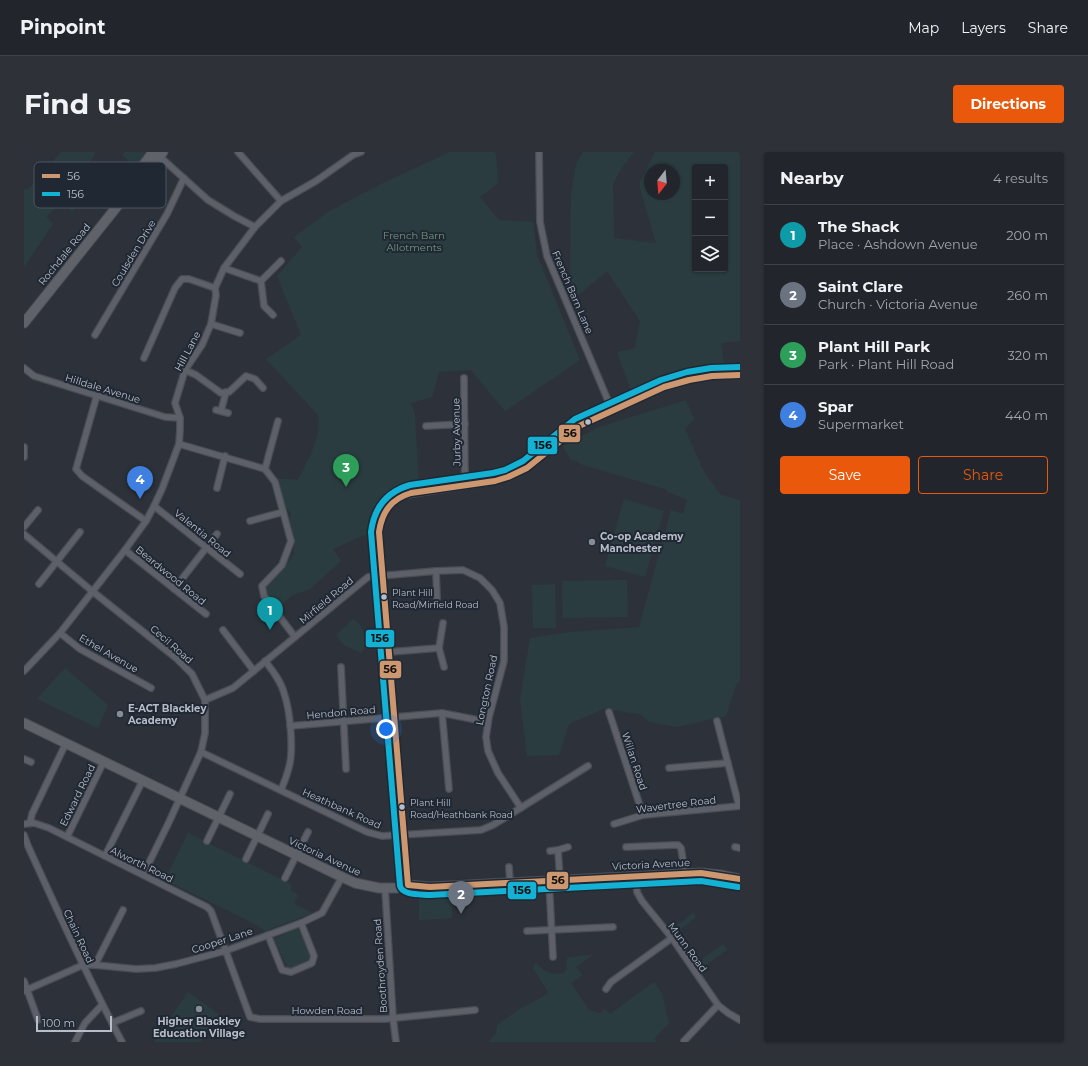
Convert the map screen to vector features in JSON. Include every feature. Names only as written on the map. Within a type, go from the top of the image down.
[{"type":"main road","name":"Rochdale Road","points":[[153,162],[158,153]]},
{"type":"main road","name":"Rochdale Road","points":[[24,323],[116,208]]},
{"type":"main road","name":"Victoria Avenue","points":[[24,723],[342,877],[360,884],[385,888],[397,888],[408,885],[430,886],[685,874],[712,874],[740,879]]},
{"type":"street","points":[[238,152],[280,201]]},
{"type":"street","name":"Hill Lane","points":[[24,671],[60,632],[126,550],[146,521],[154,506],[179,444],[180,418],[175,403],[185,370],[202,345],[211,324],[216,295],[215,288],[224,268],[255,227],[280,201],[316,181],[352,154],[361,152]]},
{"type":"street","name":"French Barn Lane","points":[[539,152],[540,222],[547,256],[612,410]]},
{"type":"street","points":[[158,153],[208,200],[255,227]]},
{"type":"street","name":"Coulsden Drive","points":[[95,335],[167,214],[184,178]]},
{"type":"street","points":[[261,281],[281,261]]},
{"type":"street","points":[[224,268],[261,281]]},
{"type":"street","points":[[144,358],[175,288],[182,279],[189,279],[215,288]]},
{"type":"street","points":[[261,281],[264,306],[273,315]]},
{"type":"street","points":[[211,324],[240,333]]},
{"type":"street","name":"Hilldale Avenue","points":[[24,368],[34,376],[165,417],[180,418]]},
{"type":"street","points":[[185,370],[196,375],[221,393],[229,392],[246,376],[255,379],[263,388]]},
{"type":"street","points":[[408,885],[379,532],[382,518],[390,504],[396,499],[406,495],[495,482],[527,468],[579,426],[664,387],[689,380],[712,376],[740,374]]},
{"type":"street","name":"Jurby Avenue","points":[[464,378],[465,486]]},
{"type":"street","points":[[226,392],[219,411],[228,413]]},
{"type":"street","points":[[97,395],[76,469],[82,476],[146,521]]},
{"type":"street","points":[[265,469],[278,421]]},
{"type":"street","points":[[426,426],[465,424]]},
{"type":"street","points":[[179,444],[225,456],[265,469],[275,482],[291,541],[282,565],[262,586],[264,596],[295,637]]},
{"type":"street","points":[[24,447],[24,457]]},
{"type":"street","points":[[217,488],[225,456]]},
{"type":"street","name":"Valentia Road","points":[[154,506],[240,574]]},
{"type":"street","points":[[24,527],[38,510]]},
{"type":"street","points":[[250,521],[283,512]]},
{"type":"street","points":[[38,584],[80,532]]},
{"type":"street","name":"Cecil Road","points":[[24,534],[176,658],[192,674],[205,700],[205,733],[201,752],[143,875]]},
{"type":"street","points":[[174,589],[217,534]]},
{"type":"street","name":"Beardwood Road","points":[[126,550],[206,614]]},
{"type":"street","name":"Longton Road","points":[[383,575],[463,570],[480,578],[492,590],[500,604],[504,627],[504,660],[488,722],[486,737],[488,751],[498,773],[521,808]]},
{"type":"street","points":[[436,571],[437,598]]},
{"type":"street","name":"Mirfield Road","points":[[205,700],[234,688],[368,577],[383,575]]},
{"type":"street","points":[[443,622],[439,648],[444,667]]},
{"type":"street","points":[[223,630],[254,671]]},
{"type":"street","name":"Ethel Avenue","points":[[60,632],[80,649],[151,688]]},
{"type":"street","points":[[388,652],[439,648]]},
{"type":"street","points":[[265,661],[274,672],[284,691],[290,726],[292,754],[281,790]]},
{"type":"street","points":[[341,667],[346,769]]},
{"type":"street","name":"Willan Road","points":[[609,712],[643,815]]},
{"type":"street","points":[[442,713],[449,789]]},
{"type":"street","name":"Hendon Road","points":[[290,726],[344,720],[442,713],[488,722]]},
{"type":"street","points":[[717,721],[740,806]]},
{"type":"street","points":[[27,823],[66,743]]},
{"type":"street","name":"Heathbank Road","points":[[201,752],[370,833],[382,836],[481,830],[493,825],[588,766]]},
{"type":"street","points":[[24,759],[31,762]]},
{"type":"street","name":"Edward Road","points":[[67,837],[104,761]]},
{"type":"street","points":[[669,768],[728,763]]},
{"type":"street","points":[[105,856],[143,780]]},
{"type":"street","points":[[207,841],[230,794]]},
{"type":"street","name":"Wavertree Road","points":[[614,824],[643,815],[740,806]]},
{"type":"street","points":[[246,859],[268,814]]},
{"type":"street","name":"Alworth Road","points":[[27,823],[37,824],[67,837],[207,906],[211,911],[225,951]]},
{"type":"street","points":[[285,878],[308,832]]},
{"type":"street","name":"Chain Road","points":[[24,835],[83,965],[122,1042]]},
{"type":"street","points":[[626,847],[674,844],[681,848],[685,874]]},
{"type":"street","points":[[550,851],[568,847]]},
{"type":"street","points":[[558,850],[560,879]]},
{"type":"street","points":[[509,867],[510,882]]},
{"type":"street","name":"Munn Road","points":[[636,876],[638,892],[642,901],[672,938],[718,1005],[740,1020]]},
{"type":"street","name":"Cooper Lane","points":[[83,965],[136,969],[155,968],[225,951],[322,914],[342,877]]},
{"type":"street","points":[[549,880],[552,957]]},
{"type":"street","name":"Boothroyden Road","points":[[385,888],[393,1018],[396,1042]]},
{"type":"street","points":[[95,965],[123,910]]},
{"type":"street","points":[[268,935],[282,970],[291,972],[312,963],[314,956],[301,923]]},
{"type":"street","points":[[527,931],[613,927]]},
{"type":"street","points":[[606,989],[611,982],[672,938]]},
{"type":"street","name":"Howden Road","points":[[225,951],[250,1017],[260,1019],[393,1018],[475,1010]]},
{"type":"street","points":[[26,990],[83,965]]},
{"type":"street","points":[[24,981],[38,1020]]},
{"type":"street","points":[[75,1042],[85,1023],[102,1005]]},
{"type":"street","points":[[684,1041],[718,1005]]},
{"type":"street","points":[[112,1023],[141,1011]]},
{"type":"green space","points":[[61,152],[96,152],[90,162],[52,162]]},
{"type":"green space","points":[[125,152],[146,152],[139,162],[130,162],[122,155]]},
{"type":"green space","name":"French Barn Allotments","points":[[450,152],[494,152],[496,154],[498,183],[480,197],[499,220],[533,222],[537,255],[580,360],[505,411],[471,370],[439,372],[432,397],[411,403],[415,415],[419,487],[400,492],[393,496],[383,507],[379,515],[375,533],[362,536],[333,549],[341,561],[310,589],[291,596],[277,610],[266,597],[265,588],[285,567],[294,554],[294,539],[290,519],[291,513],[286,508],[274,478],[298,480],[316,440],[319,424],[318,415],[266,359],[301,335],[277,276],[302,247],[294,237],[328,212],[381,184]]},
{"type":"green space","points":[[583,152],[634,152],[622,167],[613,184],[614,238],[656,243],[639,184],[644,174],[644,200],[680,200],[680,164],[649,164],[655,152],[740,152],[740,341],[721,343],[725,369],[678,378],[632,393],[617,352],[635,348],[640,321],[607,271],[570,302],[571,196],[576,164]]},
{"type":"green space","points":[[34,183],[34,208],[56,208],[46,217],[53,224],[24,267],[24,190],[29,189]]},
{"type":"green space","points":[[67,208],[75,208],[73,211]]},
{"type":"green space","points":[[686,400],[694,419],[685,429],[704,472],[721,495],[740,500],[740,680],[736,685],[726,716],[677,727],[650,722],[640,714],[603,709],[569,724],[559,755],[527,756],[520,700],[530,638],[571,632],[639,627],[671,510],[683,514],[687,500],[668,492],[665,489],[583,465],[570,459],[563,446],[599,427]]},
{"type":"green space","points":[[624,499],[664,511],[645,577],[605,566]]},
{"type":"green space","points":[[627,580],[628,617],[563,618],[562,581]]},
{"type":"green space","points":[[555,584],[556,628],[533,628],[532,585]]},
{"type":"green space","points":[[353,619],[360,625],[363,632],[364,649],[361,653],[344,645],[336,635]]},
{"type":"green space","points":[[65,668],[108,705],[98,728],[37,699]]},
{"type":"green space","points":[[188,833],[291,884],[291,891],[298,895],[294,904],[312,913],[265,931],[245,919],[165,880]]},
{"type":"green space","points":[[419,898],[452,898],[452,918],[419,920]]},
{"type":"green space","points":[[693,913],[696,917],[672,936],[668,932]]},
{"type":"green space","points":[[298,928],[312,958],[288,969],[274,939]]},
{"type":"green space","points":[[723,944],[727,950],[697,971],[693,966]]},
{"type":"green space","points":[[594,954],[576,967],[582,975],[571,983],[589,1010],[600,1013],[605,1009],[610,1014],[654,982],[662,994],[668,1020],[670,1022],[654,1039],[657,1042],[488,1042],[496,1034],[497,1025],[548,992],[533,968],[536,963],[542,969],[552,974],[559,974],[564,973],[567,968],[567,958]]},
{"type":"green space","points":[[188,992],[220,1015],[201,1042],[154,1042]]},
{"type":"transit line","name":"156","points":[[738,887],[701,881],[430,895],[408,893],[402,889],[400,886],[371,532],[378,508],[388,497],[402,488],[410,485],[505,470],[523,461],[575,419],[661,380],[687,372],[711,368],[740,367]]},
{"type":"transit line","name":"56","points":[[740,375],[712,376],[689,380],[664,387],[579,426],[527,468],[508,477],[495,481],[411,493],[404,496],[393,503],[385,512],[379,532],[408,885],[430,887],[701,873],[740,879]]},
{"type":"place","name":"Plant Hill Park","points":[[346,487]]},
{"type":"place","name":"Spar","points":[[140,499]]},
{"type":"place","name":"Co-op Academy Manchester","points":[[592,542]]},
{"type":"place","name":"Plant Hill Road/Mirfield Road","points":[[384,597]]},
{"type":"place","name":"The Shack","points":[[270,630]]},
{"type":"place","name":"E-ACT Blackley Academy","points":[[120,714]]},
{"type":"place","name":"Plant Hill Road/Heathbank Road","points":[[402,807]]},
{"type":"place","name":"Saint Clare","points":[[461,914]]},
{"type":"place","name":"Higher Blackley Education Village","points":[[199,1009]]}]
